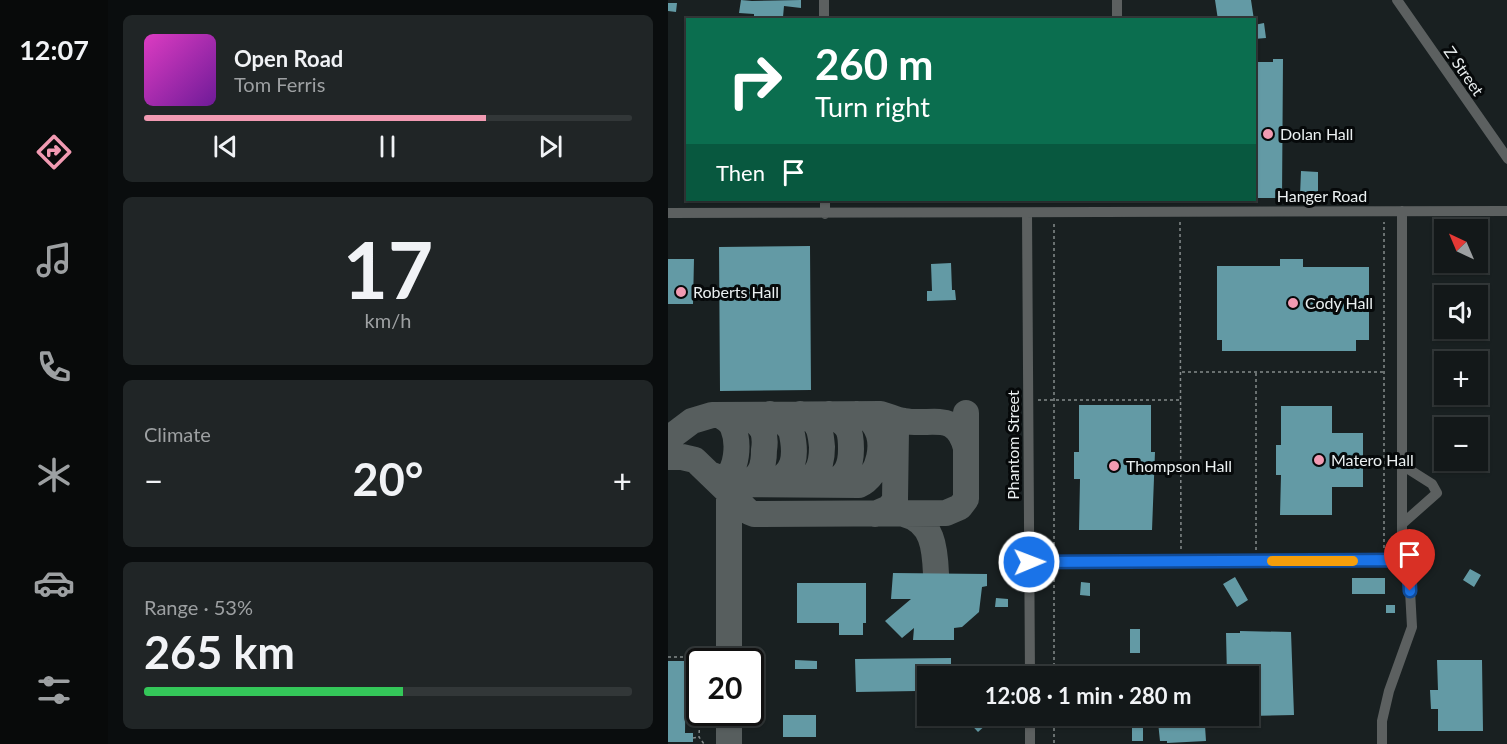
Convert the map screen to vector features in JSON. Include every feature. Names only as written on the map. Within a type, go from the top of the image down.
[{"type":"street","points":[[824,0],[824,18]]},
{"type":"street","points":[[1117,0],[1117,18]]},
{"type":"street","name":"Z Street","points":[[1397,0],[1508,159]]},
{"type":"street","points":[[826,201],[826,214]]},
{"type":"street","points":[[1118,201],[1118,212]]},
{"type":"street","points":[[1382,744],[1382,720],[1389,692],[1412,627],[1409,572],[1402,556],[1402,211]]},
{"type":"street","name":"Hanger Road","points":[[668,213],[1508,211]]},
{"type":"street","name":"Phantom Street","points":[[1027,213],[1030,666]]},
{"type":"street","points":[[1402,465],[1432,484],[1437,493],[1402,524]]},
{"type":"street","points":[[1029,562],[1404,560]]},
{"type":"street","points":[[1030,726],[1030,744]]},
{"type":"path","points":[[1180,212],[1181,561]]},
{"type":"path","points":[[1054,213],[1054,666]]},
{"type":"path","points":[[1384,222],[1384,560]]},
{"type":"path","points":[[1181,372],[1385,372]]},
{"type":"path","points":[[1256,372],[1256,561]]},
{"type":"path","points":[[1028,400],[1181,399]]},
{"type":"path","points":[[668,657],[686,657]]},
{"type":"path","points":[[700,726],[700,737],[704,744]]},
{"type":"path","points":[[1054,726],[1054,744]]},
{"type":"path","points":[[693,738],[700,737]]},
{"type":"building","points":[[741,0],[801,0],[801,8],[784,6],[783,17],[754,18],[754,14],[739,13]]},
{"type":"building","points":[[1215,0],[1251,0],[1254,18],[1218,18]]},
{"type":"building","points":[[668,3],[677,3],[676,12],[668,11]]},
{"type":"building","points":[[1264,23],[1266,38],[1256,39],[1256,25]]},
{"type":"building","name":"Dolan Hall","points":[[1273,59],[1283,59],[1282,198],[1256,198],[1256,62],[1273,62]]},
{"type":"building","points":[[1301,171],[1318,172],[1318,196],[1300,196]]},
{"type":"building","points":[[810,246],[811,390],[720,391],[719,247]]},
{"type":"building","points":[[668,259],[694,259],[693,304],[668,304]]},
{"type":"building","name":"Cody Hall","points":[[1280,259],[1303,259],[1303,267],[1369,267],[1369,340],[1356,340],[1356,351],[1222,351],[1222,340],[1217,340],[1217,266],[1280,266]]},
{"type":"building","points":[[951,263],[952,290],[955,290],[956,300],[927,301],[927,291],[932,291],[931,264]]},
{"type":"building","name":"Thompson Hall","points":[[1079,405],[1151,405],[1151,452],[1155,452],[1152,530],[1079,530],[1080,479],[1074,479],[1074,452],[1079,452]]},
{"type":"building","name":"Matero Hall","points":[[1281,406],[1332,406],[1332,433],[1363,433],[1363,487],[1332,487],[1332,515],[1280,515],[1281,475],[1276,475],[1276,445],[1281,445]]},
{"type":"building","points":[[1470,569],[1481,575],[1474,587],[1463,580]]},
{"type":"building","points":[[893,573],[987,574],[987,586],[982,587],[979,612],[962,627],[954,628],[954,640],[913,640],[914,628],[902,638],[885,621],[911,599],[891,599]]},
{"type":"building","points":[[1235,577],[1248,600],[1237,607],[1223,584]]},
{"type":"building","points":[[1352,578],[1385,578],[1385,594],[1352,594]]},
{"type":"building","points":[[1081,582],[1090,583],[1090,596],[1080,595]]},
{"type":"building","points":[[797,583],[866,583],[866,623],[863,623],[863,635],[839,635],[839,623],[797,623]]},
{"type":"building","points":[[996,598],[1008,599],[1008,607],[995,607]]},
{"type":"building","points":[[1386,605],[1395,605],[1395,613],[1386,613]]},
{"type":"building","points":[[1130,629],[1140,629],[1140,653],[1130,653]]},
{"type":"building","points":[[1240,631],[1291,632],[1294,715],[1259,716],[1259,666],[1227,666],[1226,633],[1240,633]]},
{"type":"building","points":[[951,658],[951,666],[917,666],[917,691],[856,692],[855,659]]},
{"type":"building","points":[[795,660],[817,661],[817,669],[795,669]]},
{"type":"building","points":[[1437,660],[1482,660],[1483,731],[1438,731],[1438,709],[1431,709],[1430,690],[1438,690]]},
{"type":"building","points":[[668,661],[686,661],[685,733],[693,733],[693,742],[668,742]]},
{"type":"building","points":[[783,715],[816,715],[816,737],[783,737]]},
{"type":"building","points":[[972,726],[985,726],[978,732]]},
{"type":"building","points":[[1132,726],[1143,726],[1143,741],[1132,741]]},
{"type":"building","points":[[1158,726],[1205,726],[1206,741],[1167,743],[1167,741],[1160,741]]},
{"type":"taxiway","points":[[668,457],[695,460],[749,512],[754,514],[946,513],[960,507],[966,499],[966,413]]},
{"type":"taxiway","points":[[769,484],[785,475],[794,456],[791,430],[780,418],[770,414]]},
{"type":"taxiway","points":[[795,484],[813,476],[819,467],[822,454],[818,427],[813,421],[800,414]]},
{"type":"taxiway","points":[[829,414],[840,420],[846,427],[850,434],[851,446],[850,461],[846,470],[840,478],[830,484]]},
{"type":"taxiway","points":[[717,480],[737,484],[859,485],[872,474],[876,466],[880,439],[873,423],[868,418],[857,414]]},
{"type":"taxiway","points":[[668,439],[692,421],[712,415],[881,414],[904,421],[949,424],[956,428],[962,436],[966,448]]},
{"type":"taxiway","points":[[712,475],[723,479],[732,470],[736,456],[733,428],[728,420],[719,415]]},
{"type":"taxiway","points":[[743,484],[760,472],[765,443],[761,428],[745,415]]},
{"type":"taxiway","points":[[875,514],[889,508],[895,500],[896,430]]},
{"type":"taxiway","points":[[729,493],[729,648]]},
{"type":"taxiway","points":[[904,514],[914,518],[927,529],[935,555],[936,574]]},
{"type":"taxiway","points":[[729,726],[729,744]]},
{"type":"slow traffic","points":[[1272,561],[1353,561]]},
{"type":"place","name":"Dolan Hall","points":[[1268,134]]},
{"type":"place","name":"Roberts Hall","points":[[681,292]]},
{"type":"place","name":"Cody Hall","points":[[1293,303]]},
{"type":"place","name":"Matero Hall","points":[[1319,460]]},
{"type":"place","name":"Thompson Hall","points":[[1114,466]]},
{"type":"route","points":[[1029,562],[1404,560],[1409,572],[1410,591]]}]
